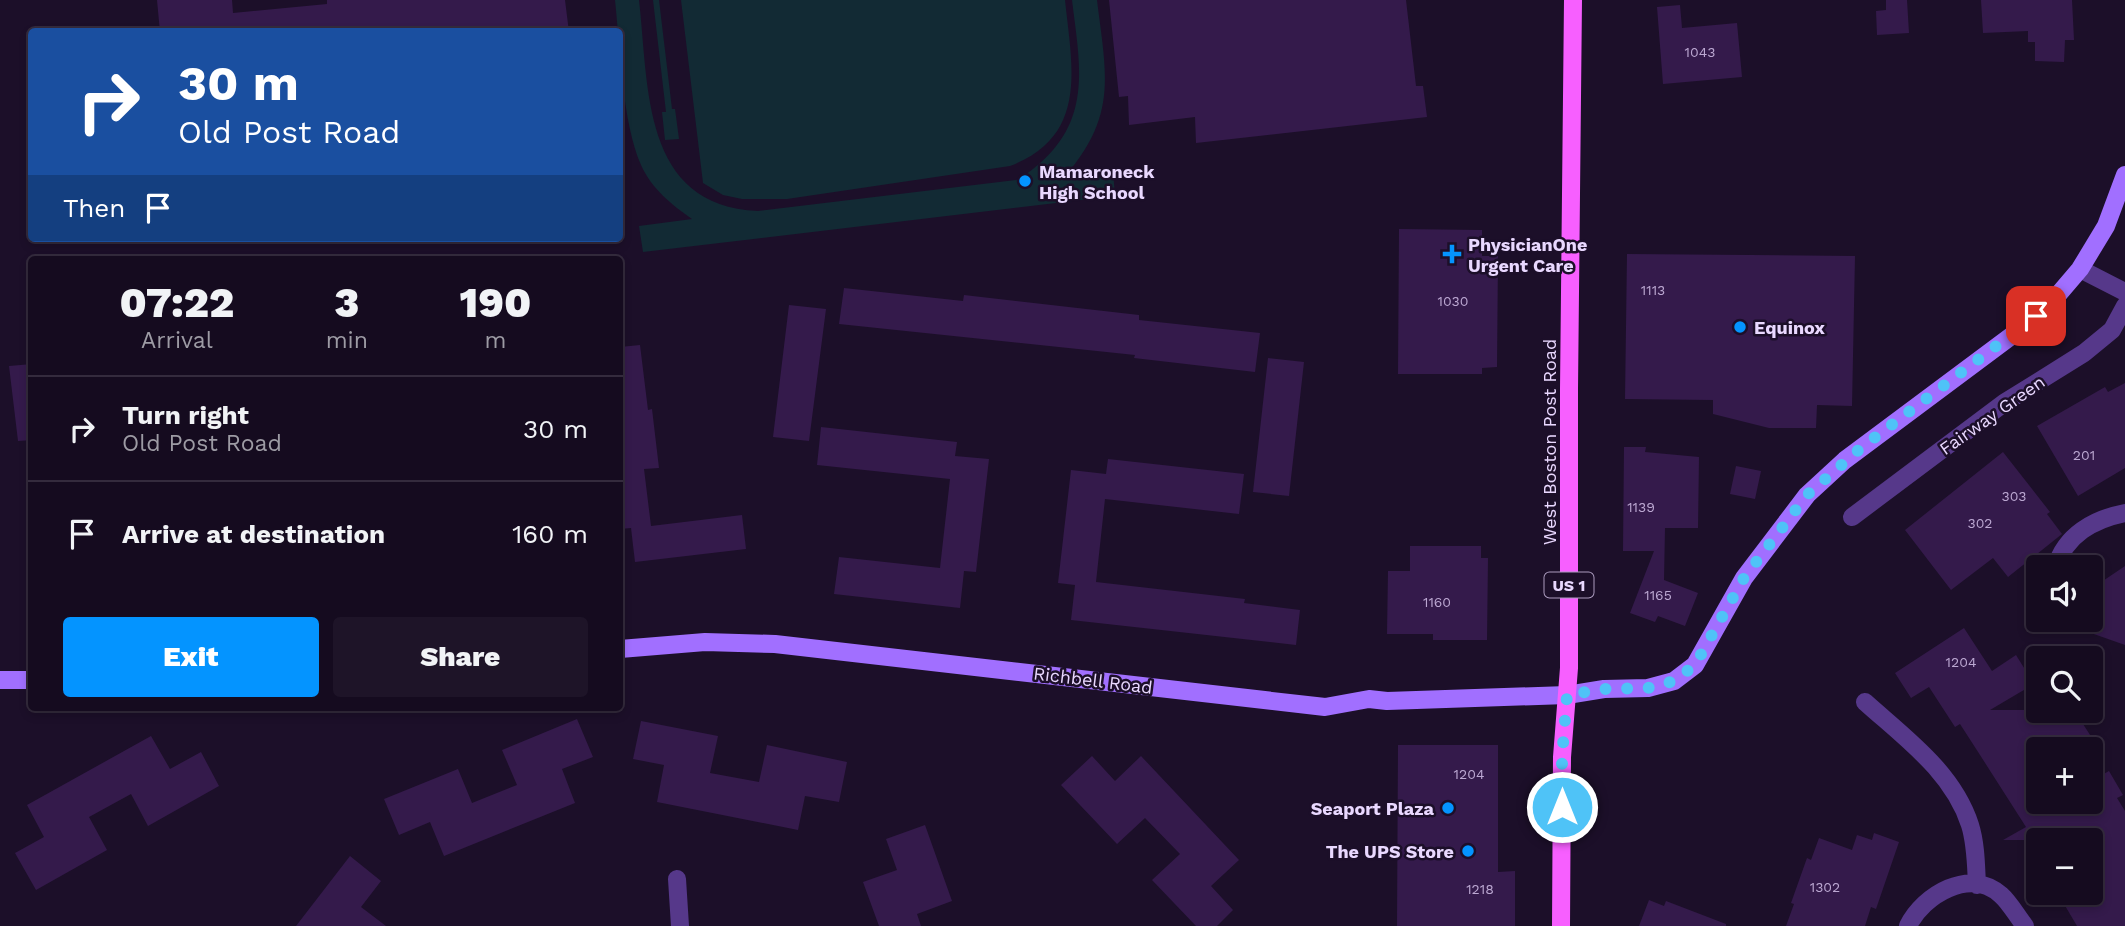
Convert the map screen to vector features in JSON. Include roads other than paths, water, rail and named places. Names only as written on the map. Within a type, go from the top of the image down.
[{"type":"main road","name":"West Boston Post Road","points":[[1561,926],[1562,757],[1569,668],[1573,0]]},
{"type":"street","name":"Richbell Road","points":[[623,649],[705,642],[775,644],[1325,707],[1369,699],[1387,701],[1567,695],[1605,689],[1648,688],[1674,681],[1695,665],[1744,578],[1807,495],[1855,453],[2052,303],[2080,269],[2106,226],[2125,175]]},
{"type":"street","points":[[2080,269],[2125,292]]},
{"type":"street","name":"Fairway Green","points":[[1852,517],[2004,403],[2084,353],[2112,330],[2125,306]]},
{"type":"street","points":[[2060,555],[2071,539],[2087,525],[2125,513]]},
{"type":"street","points":[[0,680],[28,680]]},
{"type":"street","points":[[1865,702],[1937,767],[1958,798],[1970,826],[1977,885]]},
{"type":"street","points":[[677,879],[680,926]]},
{"type":"street","points":[[1908,926],[1924,905],[1940,892],[1960,884],[1986,886],[2001,895],[2025,926]]},
{"type":"place","name":"Mamaroneck High School","points":[[1025,181]]},
{"type":"place","name":"PhysicianOne Urgent Care","points":[[1452,254]]},
{"type":"place","name":"Equinox","points":[[1740,327]]},
{"type":"place","name":"Seaport Plaza","points":[[1448,808]]},
{"type":"place","name":"The UPS Store","points":[[1468,851]]}]
